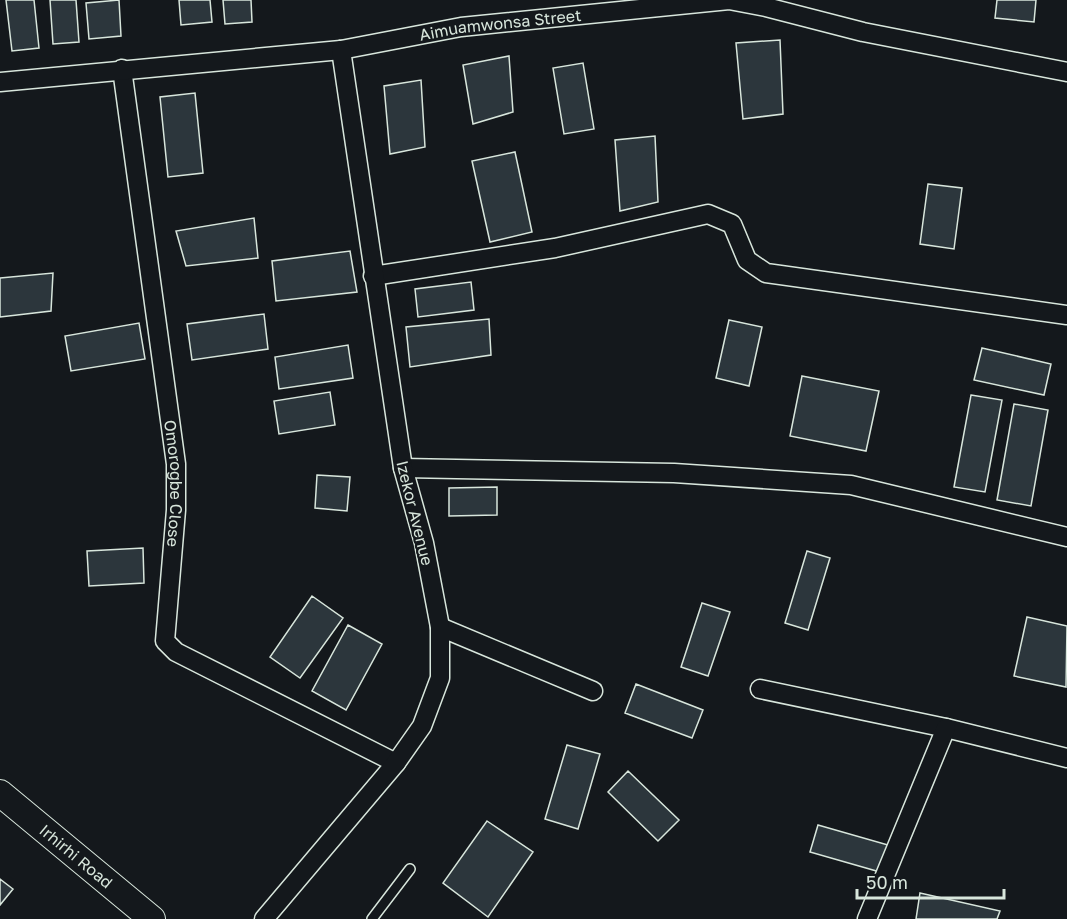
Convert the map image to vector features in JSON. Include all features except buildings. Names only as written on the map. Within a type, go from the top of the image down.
[{"type":"street","name":"Aimuamwonsa Street","points":[[0,82],[341,50],[460,27],[729,0],[863,32],[1067,72]]},
{"type":"street","name":"Izekor Avenue","points":[[264,919],[396,763],[422,726],[440,678],[440,627],[424,543],[403,468],[341,50]]},
{"type":"street","name":"Omorogbe Close","points":[[122,69],[176,464],[176,510],[165,641],[176,652],[396,763]]},
{"type":"street","points":[[373,276],[555,248],[708,214],[732,224],[747,260],[766,273],[1067,315]]},
{"type":"street","points":[[403,468],[674,473],[851,485],[1067,537]]},
{"type":"street","points":[[440,627],[593,691]]},
{"type":"street","points":[[760,689],[946,728],[1067,758]]},
{"type":"street","points":[[867,919],[946,728]]},
{"type":"street","name":"Irhirhi Road","points":[[0,793],[152,919]]},
{"type":"lane","points":[[372,919],[410,869]]}]
